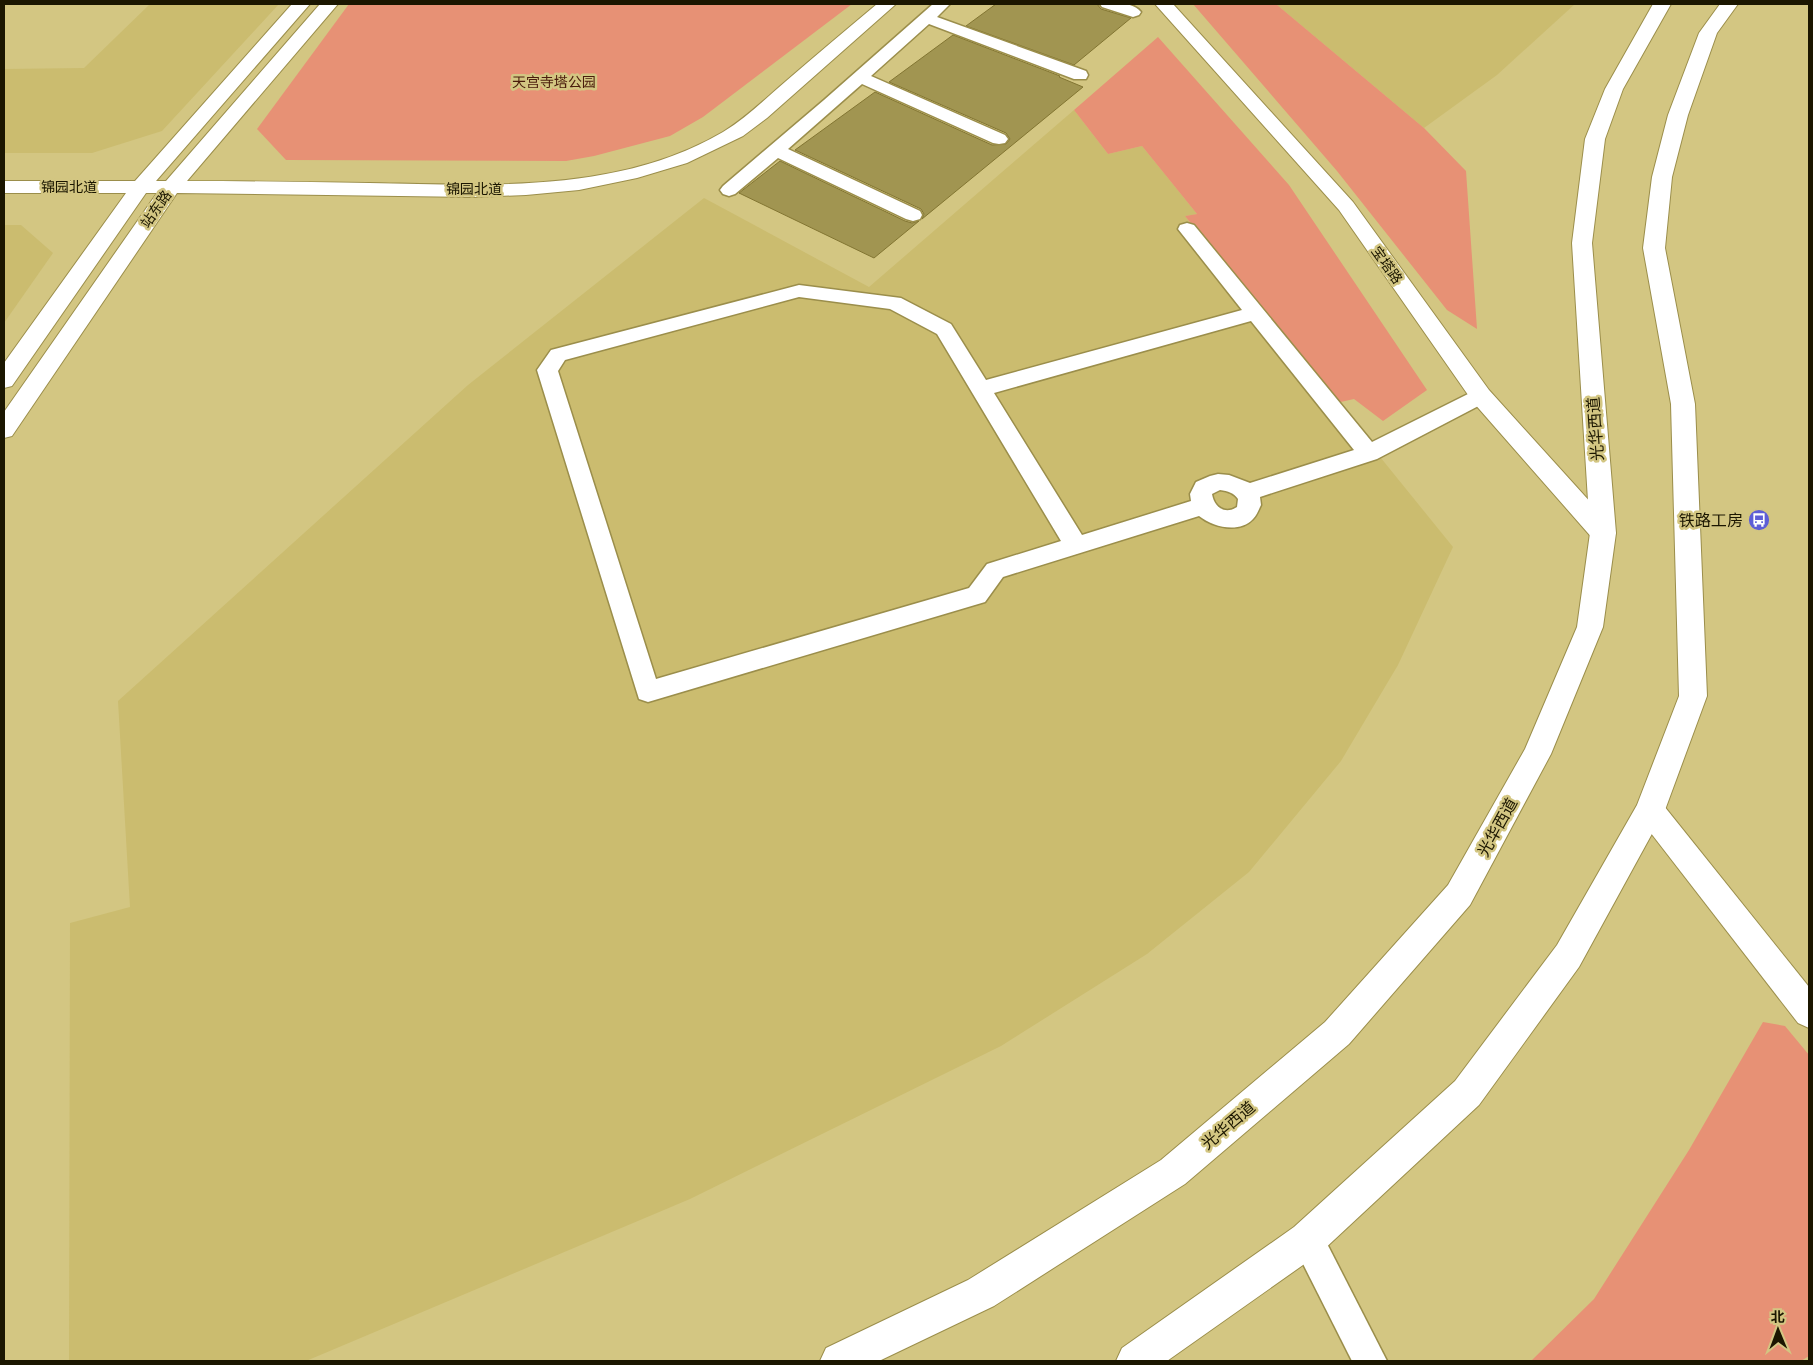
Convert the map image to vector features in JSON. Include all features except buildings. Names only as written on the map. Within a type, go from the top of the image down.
[{"type":"street","name":"站东路","points":[[4,380],[141,186],[301,4]]},
{"type":"street","name":"站东路","points":[[4,430],[172,186],[329,4]]},
{"type":"street","name":"锦园北道","points":[[4,187],[172,186],[497,190],[581,184],[637,173],[688,156],[729,136],[768,106],[887,4]]},
{"type":"street","name":"宝塔路","points":[[1164,4],[1346,206],[1481,396],[1602,533]]},
{"type":"street","name":"光华西道","points":[[839,1361],[981,1293],[1173,1172],[1337,1033],[1460,895],[1536,754],[1590,627],[1602,533],[1582,243],[1595,139],[1614,89],[1662,4]]},
{"type":"street","points":[[1135,1361],[1307,1240],[1467,1093],[1568,956],[1650,810],[1693,696],[1683,404],[1654,248],[1662,177],[1678,115],[1708,33],[1729,4]]},
{"type":"street","points":[[1650,810],[1809,1012]]},
{"type":"lane","points":[[729,190],[942,4]]},
{"type":"lane","points":[[1108,4],[1133,12]]},
{"type":"lane","points":[[926,18],[1080,75]]},
{"type":"lane","points":[[860,77],[999,139]]},
{"type":"lane","points":[[776,150],[913,215]]},
{"type":"lane","points":[[1187,228],[1369,452]]},
{"type":"lane","points":[[1076,545],[944,329],[894,303],[799,291],[558,355],[547,370],[648,692],[977,595],[995,570],[1203,506],[1201,494],[1210,484],[1226,482],[1234,484],[1247,494],[1369,452],[1481,396]]},
{"type":"lane","points":[[981,389],[1256,313]]},
{"type":"lane","points":[[1307,1240],[1370,1361]]},
{"type":"shaded area","points":[[150,4],[279,4],[162,131],[92,153],[4,153],[4,69],[84,68]]},
{"type":"shaded area","points":[[1276,4],[1575,4],[1497,75],[1424,128]]},
{"type":"shaded area","points":[[1074,110],[1108,154],[1142,146],[1197,214],[1185,216],[1453,547],[1398,665],[1341,761],[1249,872],[1147,954],[1001,1046],[690,1199],[306,1361],[69,1361],[70,923],[130,907],[118,701],[468,385],[704,198],[869,287]]},
{"type":"shaded area","points":[[4,225],[21,225],[53,253],[4,323]]},
{"type":"green space","name":"天宫寺塔公园","points":[[349,4],[852,4],[703,117],[670,136],[594,156],[566,161],[286,160],[257,129]]},
{"type":"green space","points":[[1193,4],[1276,4],[1424,128],[1466,171],[1477,329],[1447,310],[1337,171]]},
{"type":"green space","points":[[1158,37],[1289,185],[1427,390],[1383,421],[1354,399],[1336,403],[1185,216],[1197,214],[1142,146],[1108,154],[1074,110]]},
{"type":"green space","points":[[1763,1022],[1785,1026],[1809,1055],[1809,1356],[1801,1361],[1531,1361],[1594,1299],[1689,1150]]},
{"type":"place","name":"铁路工房","points":[[1759,520]]}]
